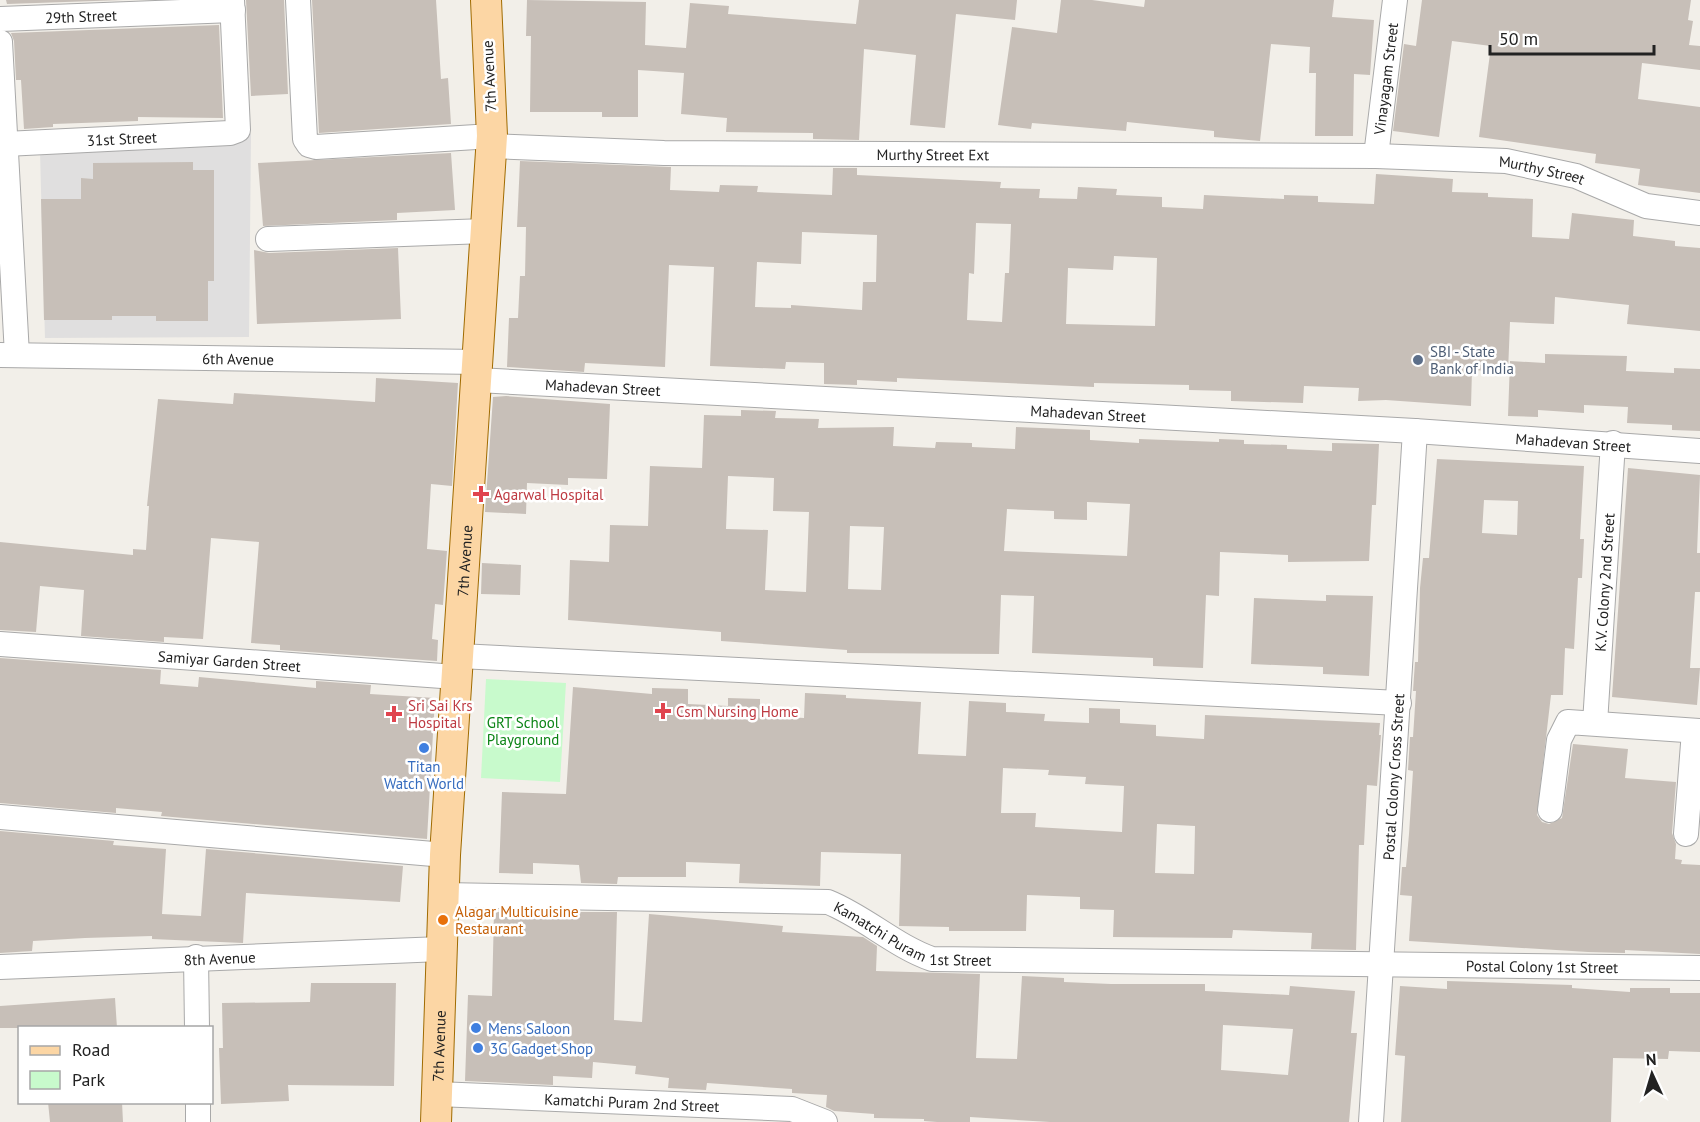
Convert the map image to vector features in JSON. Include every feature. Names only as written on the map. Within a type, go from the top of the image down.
[{"type":"main road","name":"7th Avenue","points":[[437,1108],[445,855],[492,141],[486,0]]},
{"type":"street","name":"Murthy Street Ext","points":[[298,0],[305,139],[309,145],[316,147],[492,141],[664,153],[1376,156]]},
{"type":"street","name":"Vinayagam Street","points":[[1376,156],[1395,0]]},
{"type":"street","name":"29th Street","points":[[0,19],[232,5]]},
{"type":"street","name":"31st Street","points":[[5,144],[230,133],[238,130],[232,5]]},
{"type":"street","points":[[0,42],[5,144],[8,355]]},
{"type":"street","name":"Murthy Street","points":[[1376,156],[1506,161],[1576,176],[1646,206],[1700,213]]},
{"type":"street","points":[[268,239],[486,231]]},
{"type":"street","name":"6th Avenue","points":[[8,355],[478,371]]},
{"type":"street","name":"Mahadevan Street","points":[[478,371],[1612,443],[1700,451]]},
{"type":"street","name":"Postal Colony Cross Street","points":[[1371,1122],[1383,964],[1415,431]]},
{"type":"street","name":"K.V. Colony 2nd Street","points":[[1595,723],[1612,443]]},
{"type":"street","name":"Samiyar Garden Street","points":[[0,644],[458,666],[1399,703]]},
{"type":"street","points":[[1550,810],[1559,740],[1568,723],[1697,731],[1686,834]]},
{"type":"street","points":[[0,818],[445,855]]},
{"type":"street","name":"Kamatchi Puram 1st Street","points":[[444,895],[828,902],[853,912],[914,953],[932,959],[1383,964]]},
{"type":"street","name":"8th Avenue","points":[[0,967],[196,957],[441,949]]},
{"type":"street","points":[[196,957],[197,1026]]},
{"type":"street","name":"Postal Colony 1st Street","points":[[1383,964],[1700,968]]},
{"type":"street","points":[[198,1104],[198,1122]]},
{"type":"street","name":"Kamatchi Puram 2nd Street","points":[[437,1108],[792,1109],[825,1122]]},
{"type":"shaded area","points":[[251,134],[249,337],[45,338],[40,151]]},
{"type":"green space","name":"GRT School Playground","points":[[486,679],[566,683],[560,782],[481,778]]},
{"type":"building","points":[[6,0],[123,0],[7,4]]},
{"type":"building","points":[[246,0],[284,0],[288,94],[251,96]]},
{"type":"building","points":[[312,0],[436,0],[441,79],[448,78],[451,124],[319,133]]},
{"type":"building","points":[[527,0],[646,2],[645,45],[686,48],[690,3],[729,6],[728,14],[856,24],[859,0],[1017,0],[1015,20],[956,14],[945,128],[910,125],[916,55],[864,49],[859,140],[813,139],[813,133],[726,132],[727,118],[681,114],[684,73],[638,70],[638,117],[602,117],[602,112],[530,112],[531,36],[526,36]]},
{"type":"building","points":[[1061,0],[1092,0],[1144,7],[1145,0],[1334,0],[1332,17],[1374,20],[1370,75],[1354,74],[1353,136],[1315,136],[1316,73],[1309,73],[1310,47],[1271,44],[1260,141],[1214,137],[1214,131],[1127,122],[1126,131],[1032,123],[1031,129],[998,125],[1012,27],[1057,33]]},
{"type":"building","points":[[1422,0],[1691,0],[1688,20],[1693,21],[1689,45],[1700,46],[1700,70],[1642,63],[1638,99],[1700,107],[1700,193],[1638,185],[1640,169],[1595,163],[1596,154],[1479,137],[1491,46],[1452,41],[1439,137],[1393,131],[1404,44],[1416,46]]},
{"type":"building","points":[[219,25],[223,118],[138,117],[138,121],[53,124],[53,127],[24,129],[21,80],[16,80],[14,41],[11,33]]},
{"type":"building","points":[[451,153],[455,210],[397,213],[397,220],[263,226],[258,163]]},
{"type":"building","points":[[520,161],[671,167],[670,190],[719,192],[720,185],[758,186],[757,192],[832,195],[833,168],[857,168],[857,175],[1001,182],[1000,188],[1040,189],[1039,198],[1077,199],[1078,187],[1117,189],[1116,195],[1162,197],[1162,207],[1203,209],[1204,195],[1284,199],[1284,195],[1318,196],[1318,202],[1374,204],[1376,174],[1453,179],[1452,192],[1488,193],[1488,197],[1533,199],[1532,237],[1569,239],[1572,213],[1634,220],[1633,236],[1675,241],[1675,246],[1700,248],[1700,331],[1627,324],[1629,305],[1555,297],[1554,324],[1510,322],[1508,372],[1472,370],[1471,406],[1386,400],[1358,401],[1359,388],[1304,386],[1303,403],[1231,401],[1231,391],[1189,390],[1189,385],[1094,383],[1094,387],[897,378],[897,382],[857,380],[857,385],[824,384],[824,363],[786,362],[785,369],[710,366],[714,267],[669,265],[665,367],[585,363],[584,372],[507,367],[509,318],[518,318],[520,276],[525,276],[526,227],[517,227]],"holes":[[[976,223],[1011,224],[1009,273],[1005,273],[1002,322],[967,320],[969,273],[974,274]],[[802,232],[877,235],[876,282],[863,282],[862,310],[791,305],[791,308],[755,307],[757,262],[801,264]],[[1114,256],[1157,258],[1155,326],[1066,324],[1068,268],[1113,270]]]},
{"type":"building","points":[[193,162],[193,170],[214,170],[214,281],[208,281],[208,321],[156,321],[156,316],[112,316],[112,320],[44,320],[41,199],[81,199],[81,178],[93,179],[93,163]]},
{"type":"building","points":[[398,248],[401,319],[257,324],[254,250],[269,253]]},
{"type":"building","points":[[1545,354],[1627,356],[1626,371],[1674,373],[1674,368],[1700,369],[1700,431],[1672,430],[1672,425],[1627,423],[1628,407],[1584,405],[1584,413],[1538,410],[1538,417],[1508,416],[1510,361],[1545,363]]},
{"type":"building","points":[[376,378],[458,383],[452,486],[431,484],[427,549],[447,551],[443,605],[435,604],[432,639],[438,640],[437,661],[280,650],[280,645],[251,643],[259,542],[211,538],[203,639],[164,637],[164,642],[81,636],[84,590],[40,586],[36,632],[0,630],[0,542],[133,555],[133,549],[146,550],[149,506],[147,506],[158,399],[233,404],[234,393],[375,402]]},
{"type":"building","points":[[493,397],[610,404],[607,479],[568,478],[568,485],[527,483],[526,514],[485,512]]},
{"type":"building","points":[[741,410],[776,411],[775,418],[819,419],[818,428],[894,427],[893,446],[935,448],[936,442],[972,443],[972,447],[1015,449],[1016,427],[1090,430],[1090,440],[1139,443],[1139,439],[1219,442],[1219,439],[1244,440],[1244,444],[1287,445],[1287,449],[1332,451],[1332,443],[1379,444],[1376,505],[1372,505],[1369,561],[1288,562],[1288,555],[1220,552],[1219,596],[1206,595],[1203,668],[1153,666],[1153,658],[1032,653],[1034,596],[1001,595],[999,654],[847,653],[847,650],[721,641],[721,632],[568,620],[570,560],[609,562],[610,525],[648,526],[650,466],[702,468],[704,415],[741,416]],"holes":[[[728,476],[774,478],[773,511],[809,512],[806,592],[765,590],[768,530],[726,529]],[[1087,502],[1130,504],[1127,556],[1004,551],[1007,509],[1054,511],[1054,519],[1087,520]],[[850,526],[884,527],[881,590],[848,589]]]},
{"type":"building","points":[[1437,459],[1584,466],[1580,539],[1584,539],[1582,578],[1578,578],[1574,649],[1565,648],[1563,695],[1551,695],[1537,815],[1542,822],[1549,824],[1562,818],[1573,744],[1628,749],[1625,778],[1676,782],[1672,833],[1676,844],[1675,859],[1682,860],[1681,864],[1700,865],[1700,954],[1625,950],[1625,953],[1588,952],[1409,941],[1412,896],[1400,895],[1402,867],[1406,867],[1409,834],[1413,771],[1408,770],[1416,691],[1413,691],[1415,662],[1418,662],[1420,588],[1423,558],[1429,558]],"holes":[[[1484,500],[1518,501],[1517,535],[1482,533]]]},
{"type":"building","points":[[1628,468],[1700,475],[1697,553],[1700,553],[1700,592],[1695,592],[1690,668],[1700,668],[1697,705],[1612,697]]},
{"type":"building","points":[[482,563],[521,565],[520,595],[481,594]]},
{"type":"building","points":[[1326,595],[1373,596],[1369,676],[1323,674],[1323,667],[1251,664],[1254,598],[1326,601]]},
{"type":"building","points":[[0,658],[161,670],[160,684],[198,687],[199,677],[316,688],[316,681],[371,685],[370,694],[435,698],[427,839],[161,816],[162,812],[116,808],[116,813],[0,803]]},
{"type":"building","points":[[573,687],[652,694],[652,688],[688,689],[688,704],[728,706],[728,698],[760,699],[760,715],[804,718],[805,693],[846,695],[846,698],[921,702],[918,754],[966,756],[969,701],[1006,703],[1006,712],[1045,714],[1044,721],[1089,723],[1089,708],[1120,709],[1120,723],[1156,725],[1156,736],[1204,739],[1205,715],[1380,723],[1379,735],[1381,735],[1377,786],[1367,785],[1364,845],[1359,845],[1356,950],[1311,949],[1312,933],[1233,930],[1232,938],[1113,937],[1114,910],[1080,909],[1080,897],[1027,895],[1026,931],[949,931],[949,927],[899,926],[901,854],[821,852],[820,886],[739,883],[740,864],[686,862],[686,877],[618,877],[617,884],[581,883],[579,865],[533,863],[533,874],[499,873],[502,792],[566,794]],"holes":[[[1003,768],[1049,770],[1048,775],[1086,777],[1085,784],[1124,786],[1122,832],[1035,827],[1036,813],[1001,813]],[[1157,824],[1195,826],[1194,874],[1155,873]]]},
{"type":"building","points":[[0,831],[114,841],[113,845],[166,849],[162,914],[201,916],[206,849],[403,866],[400,902],[246,893],[243,943],[152,939],[152,936],[85,938],[33,941],[32,951],[0,953]]},
{"type":"building","points":[[494,912],[617,912],[614,1020],[642,1022],[649,914],[783,926],[782,932],[863,937],[877,946],[876,971],[980,974],[976,1058],[1017,1059],[1022,976],[1064,978],[1064,982],[1205,984],[1205,991],[1289,995],[1290,986],[1355,991],[1351,1033],[1357,1033],[1349,1122],[1050,1122],[970,1117],[970,1122],[937,1122],[924,1121],[924,1119],[874,1118],[874,1114],[834,1111],[826,1107],[827,1095],[792,1093],[792,1089],[707,1083],[706,1090],[668,1088],[669,1078],[635,1074],[636,1066],[593,1062],[592,1078],[553,1076],[553,1085],[465,1081],[468,995],[492,996]],"holes":[[[1223,1025],[1293,1029],[1288,1075],[1221,1070]]]},
{"type":"building","points":[[1447,981],[1572,985],[1572,988],[1630,992],[1630,988],[1670,988],[1670,993],[1700,993],[1700,1052],[1669,1051],[1668,1059],[1613,1058],[1611,1122],[1401,1122],[1405,1056],[1395,1055],[1400,986],[1447,989]]},
{"type":"building","points":[[311,983],[396,983],[394,1086],[288,1085],[289,1101],[221,1104],[219,1048],[223,1048],[222,1003],[310,1002]]},
{"type":"building","points":[[115,998],[117,1026],[0,1028],[0,1006]]},
{"type":"building","points":[[48,1104],[122,1104],[123,1122],[50,1122]]},
{"type":"place","name":"SBI - State Bank of India","points":[[1418,360]]},
{"type":"place","name":"Agarwal Hospital","points":[[481,494]]},
{"type":"place","name":"Csm Nursing Home","points":[[663,711]]},
{"type":"place","name":"Sri Sai Krs Hospital","points":[[394,714]]},
{"type":"place","name":"Titan Watch World","points":[[424,748]]},
{"type":"place","name":"Alagar Multicuisine Restaurant","points":[[443,920]]},
{"type":"place","name":"Mens Saloon","points":[[476,1028]]},
{"type":"place","name":"3G Gadget Shop","points":[[478,1048]]}]
